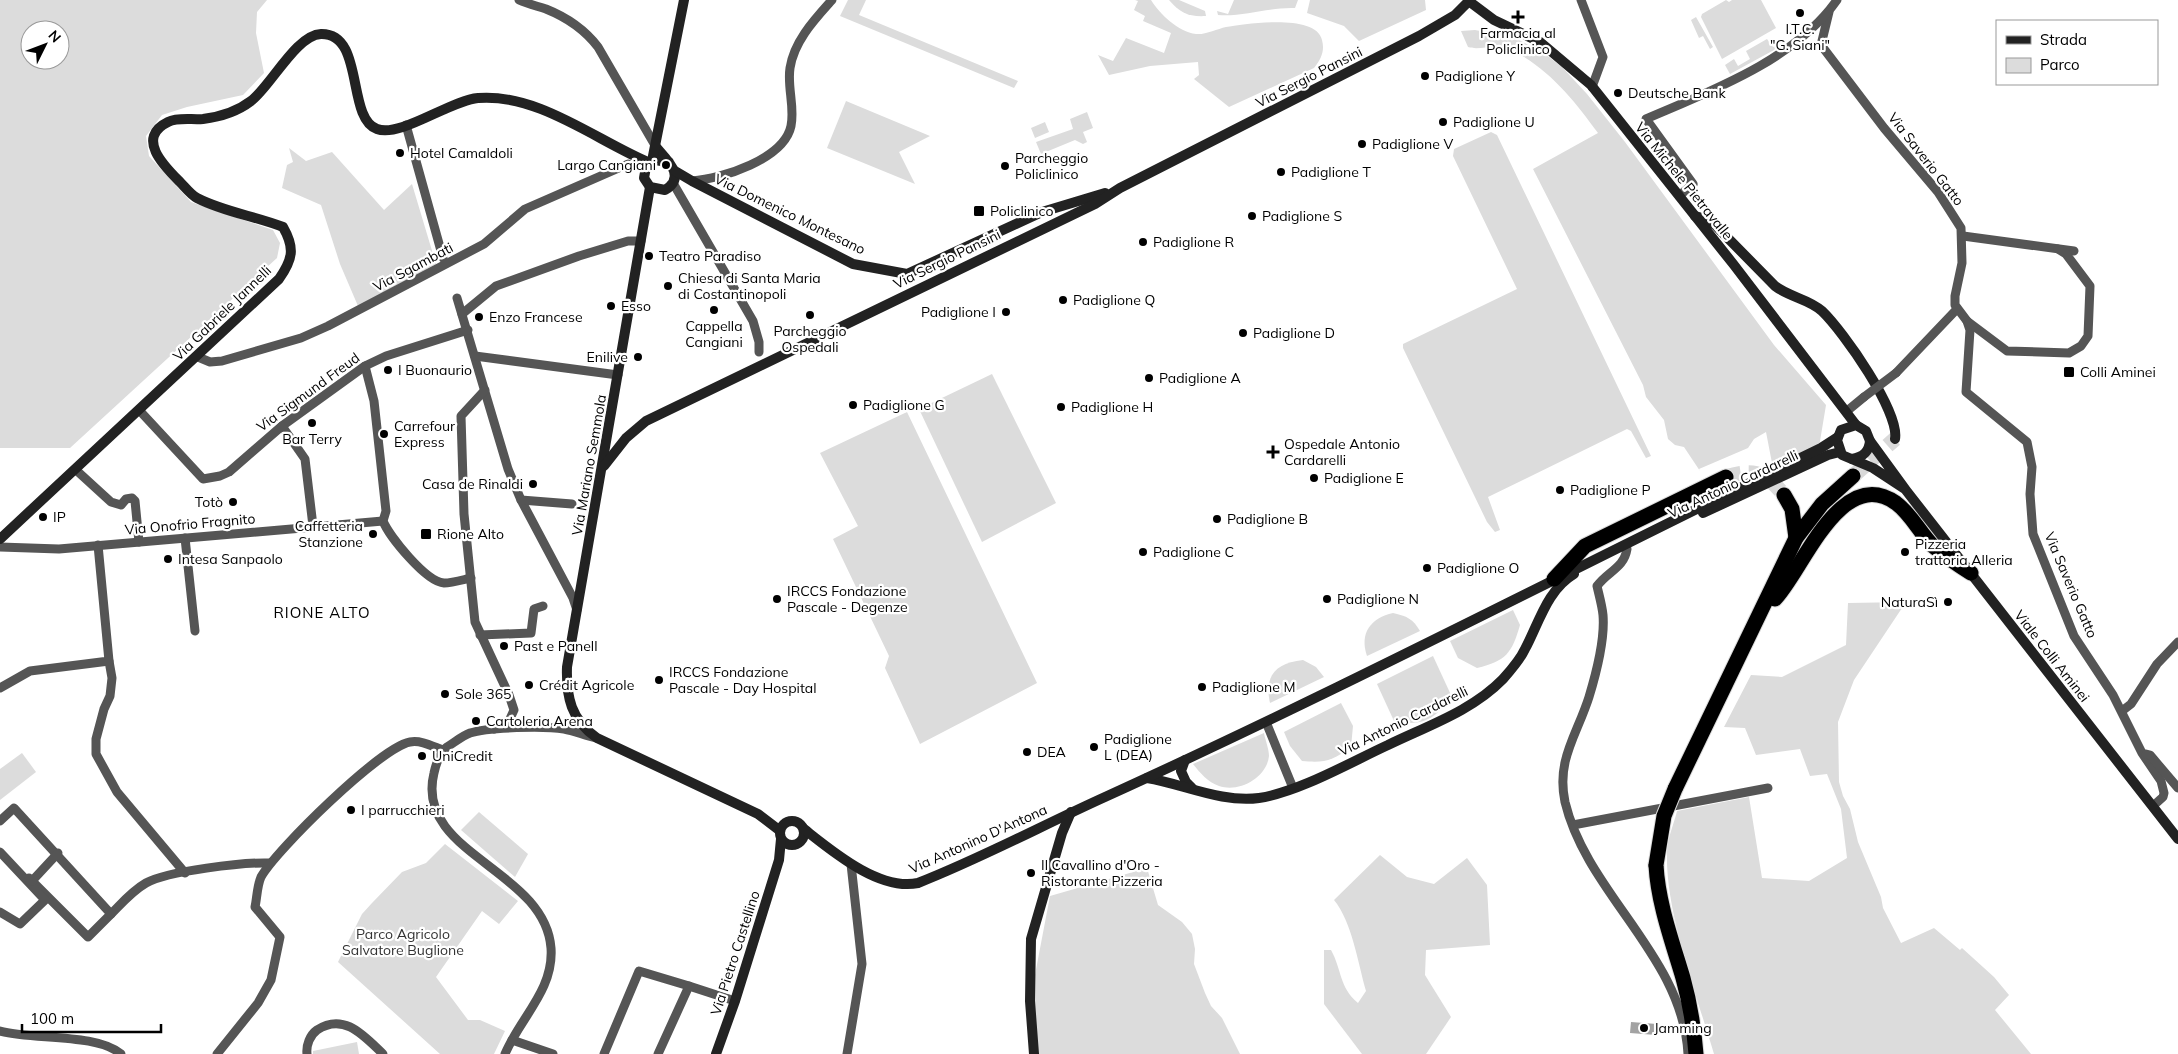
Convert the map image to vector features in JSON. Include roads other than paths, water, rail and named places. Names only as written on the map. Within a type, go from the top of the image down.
[{"type":"highway","points":[[1696,1054],[1694,1021],[1657,879],[1656,865],[1664,816],[1675,789],[1796,538],[1822,504],[1853,476]]},
{"type":"highway","points":[[1554,579],[1586,546],[1726,477]]},
{"type":"highway","points":[[1784,495],[1792,509],[1796,538]]},
{"type":"highway","points":[[1761,613],[1778,597],[1814,541],[1837,511],[1850,502],[1867,496],[1884,498],[1895,502],[1933,546],[1970,573]]},
{"type":"main road","points":[[651,162],[659,159],[672,166],[673,184],[660,191],[650,188],[645,181],[644,172],[651,162],[656,147],[684,0]]},
{"type":"main road","name":"Via Michele Pietravalle","points":[[1470,1],[1494,20],[1540,42],[1592,86],[1856,425]]},
{"type":"main road","name":"Via Sergio Pansini","points":[[604,466],[626,438],[646,420],[1095,204],[1120,188],[1418,36],[1455,15],[1470,1]]},
{"type":"main road","name":"Via Gabriele Jannelli","points":[[0,540],[198,357],[279,279],[290,262],[290,239],[283,227],[195,198],[155,154],[154,138],[162,125],[177,119],[204,119],[233,111],[251,101],[307,38],[322,34],[336,39],[346,51],[366,121],[370,126],[382,131],[406,125],[450,106],[477,98],[509,101],[539,108],[629,159],[644,172]]},
{"type":"main road","name":"Via Domenico Montesano","points":[[656,147],[672,166],[692,182],[853,264],[907,274],[1042,212],[1120,188]]},
{"type":"main road","name":"Via Gabriele Jannelli","points":[[629,159],[651,162]]},
{"type":"main road","name":"Via Mariano Semmola","points":[[597,738],[582,726],[569,704],[567,667],[604,466],[650,188]]},
{"type":"main road","points":[[1695,216],[1716,226],[1775,286],[1783,292],[1813,305],[1826,316],[1852,347],[1881,394],[1892,416],[1896,429],[1896,439]]},
{"type":"main road","points":[[1852,458],[1867,452],[1870,441],[1866,431],[1856,425],[1845,427],[1838,436],[1837,444],[1840,452],[1852,458],[1873,468],[1905,489]]},
{"type":"main road","name":"Via Antonio Cardarelli","points":[[1071,812],[1266,722],[1821,448],[1838,436]]},
{"type":"main road","name":"Viale Colli Aminei","points":[[1870,441],[1970,573],[2178,839]]},
{"type":"main road","name":"Via Antonio Cardarelli","points":[[1146,778],[1176,783],[1193,789],[1231,797],[1259,798],[1293,788],[1354,761],[1469,705],[1502,680],[1520,658],[1543,609],[1568,578],[1828,455],[1840,452]]},
{"type":"main road","points":[[597,738],[758,814],[780,834],[786,843],[793,845],[799,843],[804,833],[790,822],[783,824],[780,834]]},
{"type":"main road","points":[[1185,760],[1181,771],[1186,782],[1193,789]]},
{"type":"main road","points":[[1034,1054],[1030,1001],[1031,939],[1062,833],[1071,812]]},
{"type":"main road","name":"Via Antonino D'Antona","points":[[804,833],[818,840],[852,864],[890,882],[918,883],[1071,812]]},
{"type":"main road","name":"Via Pietro Castellino","points":[[716,1054],[735,1001],[779,860],[780,834]]},
{"type":"main road","name":"Via Pietro Castellino","points":[[779,860],[793,845]]},
{"type":"street","points":[[519,0],[547,10],[579,28],[591,38],[656,147]]},
{"type":"street","points":[[692,182],[714,178],[763,159],[784,140],[791,127],[790,68],[801,40],[832,0]]},
{"type":"street","points":[[1580,0],[1603,57],[1592,86]]},
{"type":"street","points":[[1679,196],[1693,184],[1646,119],[1716,89],[1784,51],[1829,12],[1837,0]]},
{"type":"street","name":"Via Saverio Gatto","points":[[1829,12],[1821,45],[1884,128],[1938,192],[1962,228],[1962,263],[1954,296],[1957,308]]},
{"type":"street","points":[[406,125],[444,258]]},
{"type":"street","name":"Via Sgambati","points":[[198,357],[210,362],[222,361],[301,338],[328,326],[484,244],[525,209],[629,159]]},
{"type":"street","points":[[673,184],[753,321],[759,342],[759,352]]},
{"type":"street","points":[[1963,236],[2074,251]]},
{"type":"street","points":[[462,314],[496,286],[579,256],[628,241],[641,241]]},
{"type":"street","points":[[1846,411],[1896,373],[1957,308],[1967,321],[2007,350],[2069,353],[2081,346],[2088,336],[2090,286],[2088,280],[2066,254],[2058,249]]},
{"type":"street","points":[[457,298],[508,469],[521,500],[573,598],[577,613]]},
{"type":"street","name":"Via Saverio Gatto","points":[[1967,321],[1970,330],[1966,392],[2028,442],[2032,467],[2030,494],[2034,534],[2074,636],[2122,712],[2142,753],[2161,782],[2173,790]]},
{"type":"street","name":"Via Sigmund Freud","points":[[139,410],[203,479],[220,476],[229,472],[282,426],[365,366],[386,356],[468,330]]},
{"type":"street","points":[[475,356],[618,375]]},
{"type":"street","points":[[365,366],[374,401],[386,512],[383,520],[388,533],[428,575],[444,583],[471,578]]},
{"type":"street","points":[[485,390],[461,416],[464,514],[476,622],[514,710],[509,720],[494,729]]},
{"type":"street","points":[[282,426],[305,459],[313,526]]},
{"type":"street","points":[[76,470],[111,502],[121,505],[126,499],[132,498],[135,501],[138,542]]},
{"type":"street","points":[[521,500],[572,504]]},
{"type":"street","name":"Via Onofrio Fragnito","points":[[0,547],[60,549],[383,520]]},
{"type":"street","points":[[185,538],[195,631]]},
{"type":"street","points":[[98,545],[108,660],[112,678],[110,696],[104,709],[96,739],[96,754],[117,792],[185,873]]},
{"type":"street","points":[[1627,549],[1621,565],[1603,578],[1597,586],[1603,617],[1597,668],[1588,699],[1562,769],[1562,779],[1565,802],[1573,825],[1594,866],[1672,988],[1682,1014],[1688,1054]]},
{"type":"street","points":[[480,635],[531,633],[534,609],[543,606]]},
{"type":"street","points":[[2122,712],[2131,704],[2157,664],[2178,642]]},
{"type":"street","points":[[0,688],[30,671],[108,660]]},
{"type":"street","points":[[1266,722],[1293,788]]},
{"type":"street","points":[[505,1054],[545,984],[550,969],[551,948],[547,931],[541,915],[520,890],[455,838],[438,819],[431,796],[431,784],[443,750],[465,735],[494,729],[542,727],[565,729],[597,738]]},
{"type":"street","points":[[217,1054],[258,1003],[271,980],[280,937],[255,907],[260,880],[270,863],[334,800],[394,748],[412,741],[422,742],[443,750]]},
{"type":"street","points":[[2142,753],[2150,755],[2173,790],[2153,806]]},
{"type":"street","points":[[1573,825],[1768,788]]},
{"type":"street","points":[[0,821],[14,808],[58,853],[111,914]]},
{"type":"street","points":[[0,848],[88,937],[146,883],[163,876],[251,862],[270,863]]},
{"type":"street","points":[[0,852],[45,900],[20,924],[0,912]]},
{"type":"street","points":[[32,881],[58,853]]},
{"type":"street","points":[[846,1054],[862,964],[852,864]]},
{"type":"street","points":[[604,1054],[639,971],[735,1001]]},
{"type":"street","points":[[658,1054],[689,986]]},
{"type":"street","points":[[307,1054],[306,1047],[313,1033],[325,1025],[336,1022],[353,1027],[383,1054]]},
{"type":"street","points":[[0,1031],[41,1038],[80,1040],[107,1046],[121,1054]]},
{"type":"street","points":[[512,1040],[553,1054]]},
{"type":"tunnel","points":[[1853,476],[1895,439]]},
{"type":"tunnel","points":[[1726,477],[1744,473],[1759,474],[1771,482],[1784,495]]},
{"type":"place","name":"I.T.C. \"G. Siani\"","points":[[1800,13]]},
{"type":"place","name":"Farmacia al Policlinico","points":[[1518,17]]},
{"type":"place","name":"Padiglione Y","points":[[1425,76]]},
{"type":"place","name":"Deutsche Bank","points":[[1618,93]]},
{"type":"place","name":"Padiglione U","points":[[1443,122]]},
{"type":"place","name":"Padiglione V","points":[[1362,144]]},
{"type":"place","name":"Hotel Camaldoli","points":[[400,153]]},
{"type":"place","name":"Largo Cangiani","points":[[666,165]]},
{"type":"place","name":"Parcheggio Policlinico","points":[[1005,166]]},
{"type":"place","name":"Padiglione T","points":[[1281,172]]},
{"type":"place","name":"Policlinico","points":[[979,211]]},
{"type":"place","name":"Padiglione S","points":[[1252,216]]},
{"type":"place","name":"Padiglione R","points":[[1143,242]]},
{"type":"place","name":"Teatro Paradiso","points":[[649,256]]},
{"type":"place","name":"Chiesa di Santa Maria di Costantinopoli","points":[[668,286]]},
{"type":"place","name":"Padiglione Q","points":[[1063,300]]},
{"type":"place","name":"Esso","points":[[611,306]]},
{"type":"place","name":"Cappella Cangiani","points":[[714,310]]},
{"type":"place","name":"Padiglione I","points":[[1006,312]]},
{"type":"place","name":"Parcheggio Ospedali","points":[[810,315]]},
{"type":"place","name":"Enzo Francese","points":[[479,317]]},
{"type":"place","name":"Padiglione D","points":[[1243,333]]},
{"type":"place","name":"Enilive","points":[[638,357]]},
{"type":"place","name":"I Buonaurio","points":[[388,370]]},
{"type":"place","name":"Colli Aminei","points":[[2069,372]]},
{"type":"place","name":"Padiglione A","points":[[1149,378]]},
{"type":"place","name":"Padiglione G","points":[[853,405]]},
{"type":"place","name":"Padiglione H","points":[[1061,407]]},
{"type":"place","name":"Bar Terry","points":[[312,423]]},
{"type":"place","name":"Carrefour Express","points":[[384,434]]},
{"type":"place","name":"Ospedale Antonio Cardarelli","points":[[1273,452]]},
{"type":"place","name":"Padiglione E","points":[[1314,478]]},
{"type":"place","name":"Casa de Rinaldi","points":[[533,484]]},
{"type":"place","name":"Padiglione P","points":[[1560,490]]},
{"type":"place","name":"Totò","points":[[233,502]]},
{"type":"place","name":"IP","points":[[43,517]]},
{"type":"place","name":"Padiglione B","points":[[1217,519]]},
{"type":"place","name":"Caffetteria Stanzione","points":[[373,534]]},
{"type":"place","name":"Rione Alto","points":[[426,534]]},
{"type":"place","name":"Padiglione C","points":[[1143,552]]},
{"type":"place","name":"Pizzeria trattoria Alleria","points":[[1905,552]]},
{"type":"place","name":"Intesa Sanpaolo","points":[[168,559]]},
{"type":"place","name":"Padiglione O","points":[[1427,568]]},
{"type":"place","name":"IRCCS Fondazione Pascale - Degenze","points":[[777,599]]},
{"type":"place","name":"Padiglione N","points":[[1327,599]]},
{"type":"place","name":"NaturaSì","points":[[1948,602]]},
{"type":"place","name":"Past e Panell","points":[[504,646]]},
{"type":"place","name":"IRCCS Fondazione Pascale - Day Hospital","points":[[659,680]]},
{"type":"place","name":"Crédit Agricole","points":[[529,685]]},
{"type":"place","name":"Padiglione M","points":[[1202,687]]},
{"type":"place","name":"Sole 365","points":[[445,694]]},
{"type":"place","name":"Cartoleria Arena","points":[[476,721]]},
{"type":"place","name":"Padiglione L (DEA)","points":[[1094,747]]},
{"type":"place","name":"DEA","points":[[1027,752]]},
{"type":"place","name":"UniCredit","points":[[422,756]]},
{"type":"place","name":"I parrucchieri","points":[[351,810]]},
{"type":"place","name":"Il Cavallino d'Oro - Ristorante Pizzeria","points":[[1031,873]]},
{"type":"place","name":"Jamming","points":[[1644,1028]]},
{"type":"district","name":"RIONE ALTO","points":[[322,613]]},
{"type":"park label","name":"Parco Agricolo Salvatore Buglione","points":[[403,942]]}]
